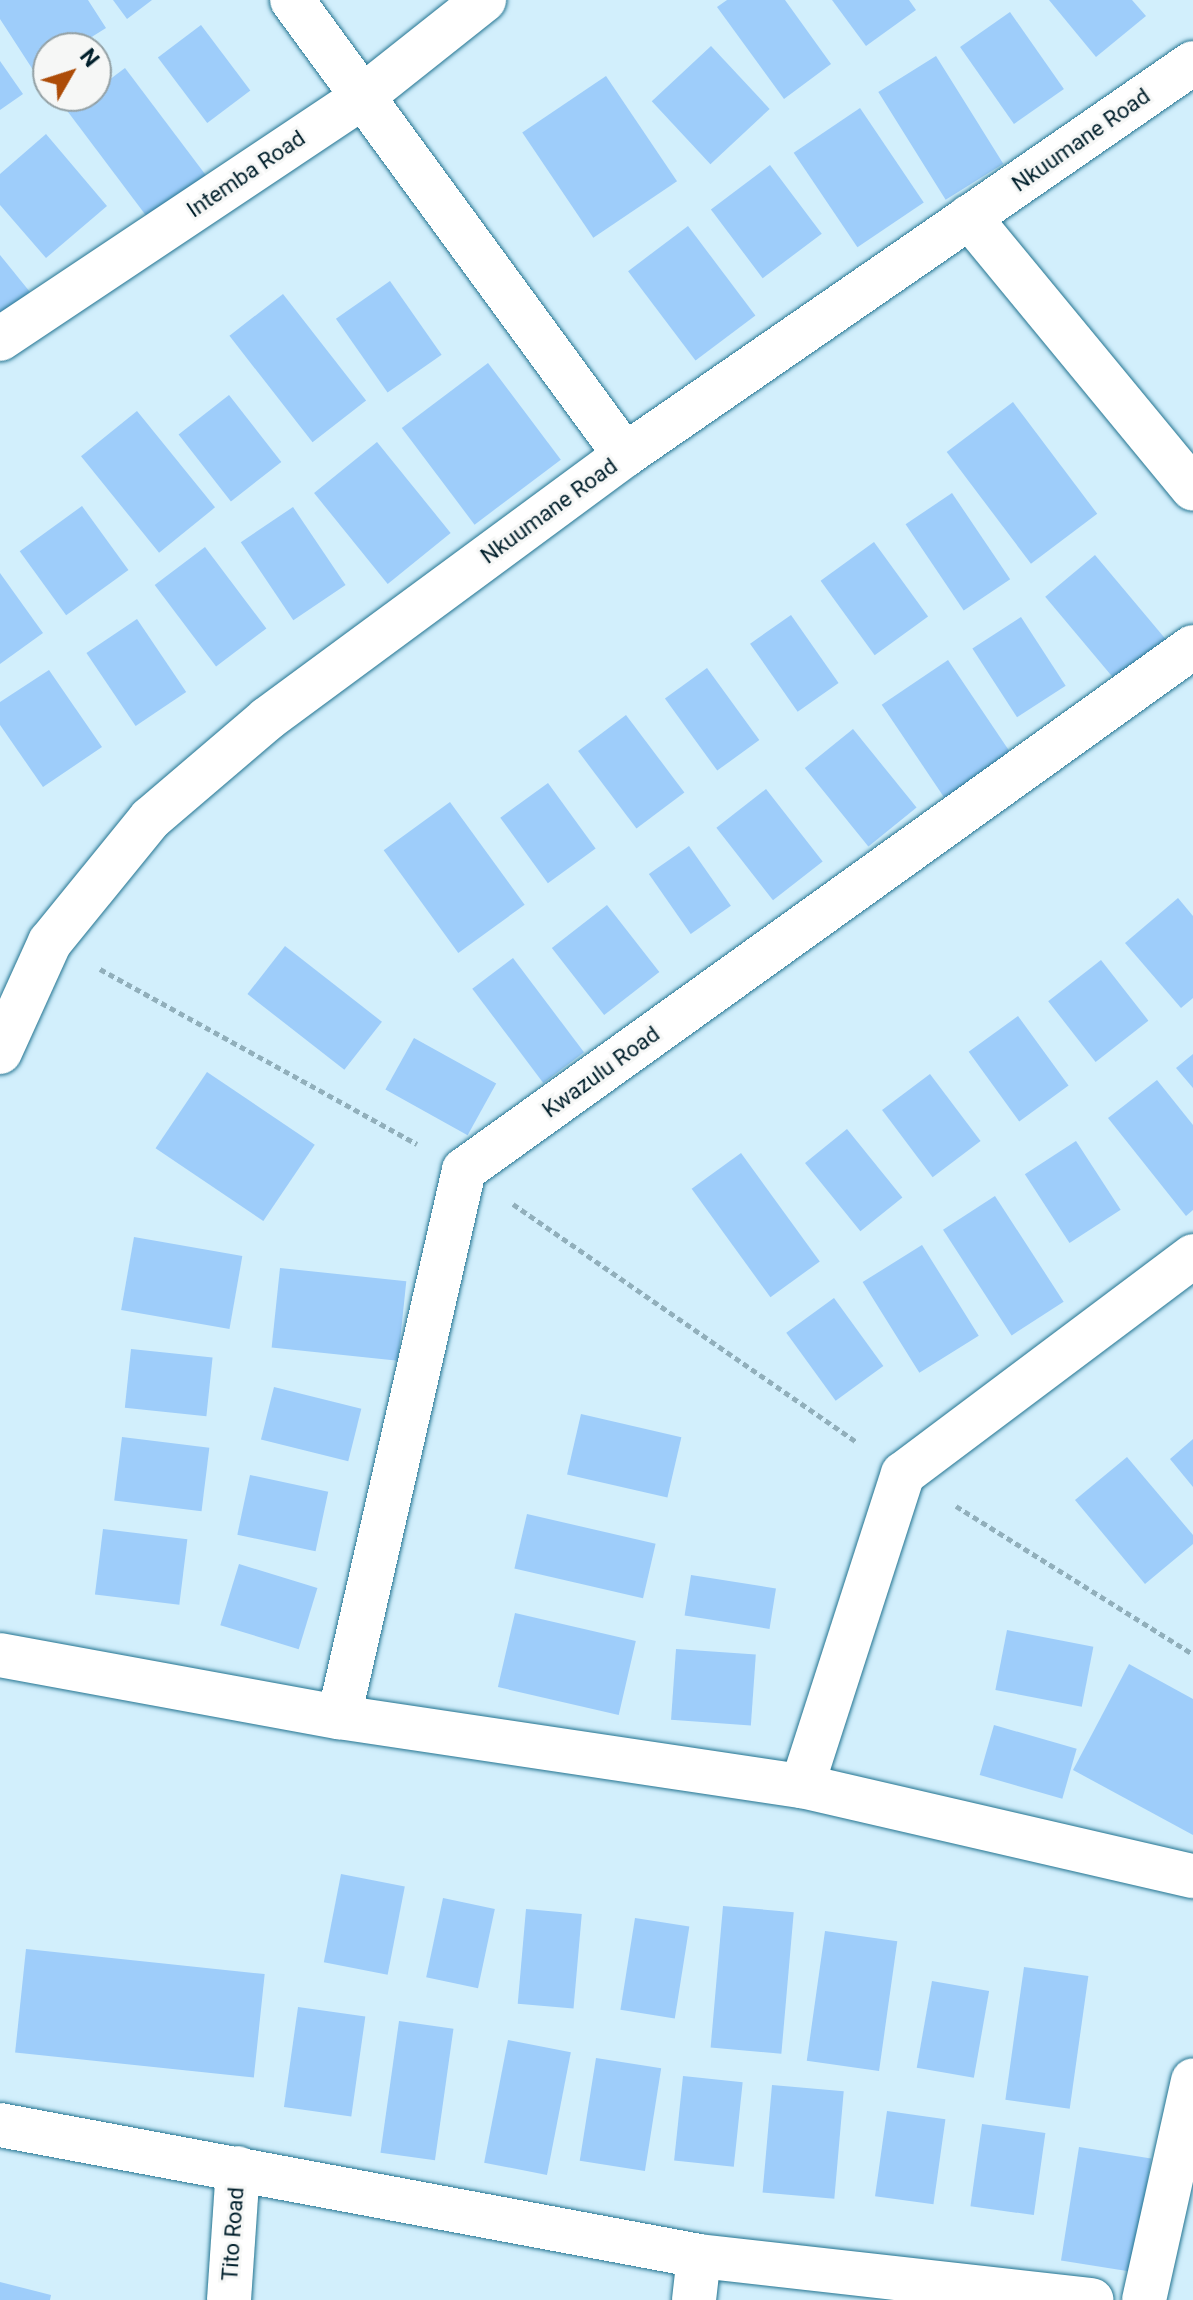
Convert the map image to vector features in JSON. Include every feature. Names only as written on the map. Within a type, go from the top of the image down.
[{"type":"street","points":[[292,0],[358,100],[625,455]]},
{"type":"street","name":"Intemba Road","points":[[0,339],[358,100],[484,0]]},
{"type":"street","name":"Nkuumane Road","points":[[0,1052],[50,942],[150,819],[267,719],[625,455],[1193,63]]},
{"type":"street","points":[[969,217],[1193,489]]},
{"type":"street","name":"Kwazulu Road","points":[[464,1170],[1193,647]]},
{"type":"street","points":[[339,1717],[464,1170]]},
{"type":"street","points":[[802,1786],[903,1474],[1193,1256]]},
{"type":"street","points":[[0,1655],[339,1717],[802,1786],[1193,1876]]},
{"type":"street","points":[[1144,2300],[1193,2080]]},
{"type":"street","points":[[0,2125],[699,2256],[1092,2300]]},
{"type":"street","name":"Tito Road","points":[[229,2300],[238,2168]]},
{"type":"street","points":[[694,2300],[699,2256]]},
{"type":"path","points":[[50,942],[464,1170],[903,1474],[1193,1654]]},
{"type":"building","points":[[0,0],[88,0],[106,28],[100,32],[32,32],[32,68],[0,19]]},
{"type":"building","points":[[113,0],[152,0],[127,19]]},
{"type":"building","points":[[727,0],[785,0],[831,64],[784,99],[717,7]]},
{"type":"building","points":[[832,0],[909,0],[916,10],[866,46]]},
{"type":"building","points":[[1049,0],[1132,0],[1146,16],[1096,57]]},
{"type":"building","points":[[1010,12],[1064,89],[1014,124],[960,47]]},
{"type":"building","points":[[201,25],[250,90],[207,123],[158,57]]},
{"type":"building","points":[[711,46],[770,109],[710,164],[652,101]]},
{"type":"building","points":[[936,56],[1003,164],[946,200],[878,92]]},
{"type":"building","points":[[0,61],[23,94],[0,110]]},
{"type":"building","points":[[125,68],[213,185],[155,228],[68,112],[112,112],[112,78]]},
{"type":"building","points":[[606,76],[677,181],[593,238],[522,132]]},
{"type":"building","points":[[860,108],[924,203],[857,247],[794,153]]},
{"type":"building","points":[[46,134],[107,206],[46,258],[0,205],[0,174]]},
{"type":"building","points":[[770,165],[822,234],[763,278],[711,210]]},
{"type":"building","points":[[688,226],[755,315],[696,361],[628,271]]},
{"type":"building","points":[[0,255],[30,292],[0,316]]},
{"type":"building","points":[[390,281],[442,355],[388,393],[336,319]]},
{"type":"building","points":[[283,294],[366,400],[313,442],[229,336]]},
{"type":"building","points":[[488,363],[561,460],[475,525],[402,428]]},
{"type":"building","points":[[229,395],[281,462],[231,501],[179,434]]},
{"type":"building","points":[[1013,402],[1097,514],[1031,564],[947,452]]},
{"type":"building","points":[[137,411],[215,507],[159,553],[81,456]]},
{"type":"building","points":[[377,442],[451,533],[388,584],[314,493]]},
{"type":"building","points":[[952,493],[1010,579],[964,611],[906,524]]},
{"type":"building","points":[[82,506],[128,570],[66,615],[20,551]]},
{"type":"building","points":[[293,507],[346,585],[293,620],[241,542]]},
{"type":"building","points":[[874,542],[928,616],[875,655],[821,581]]},
{"type":"building","points":[[205,547],[266,628],[216,666],[155,585]]},
{"type":"building","points":[[1095,555],[1167,641],[1117,683],[1045,597]]},
{"type":"building","points":[[0,573],[43,633],[0,664]]},
{"type":"building","points":[[791,615],[839,683],[798,712],[750,644]]},
{"type":"building","points":[[1021,617],[1066,686],[1017,717],[972,649]]},
{"type":"building","points":[[137,619],[186,692],[136,726],[86,653]]},
{"type":"building","points":[[948,660],[1015,759],[948,803],[882,705]]},
{"type":"building","points":[[707,668],[759,740],[717,771],[665,699]]},
{"type":"building","points":[[49,670],[102,747],[43,787],[0,725],[0,702]]},
{"type":"building","points":[[626,715],[684,792],[636,829],[578,751]]},
{"type":"building","points":[[853,729],[917,807],[868,847],[805,768]]},
{"type":"building","points":[[548,783],[596,849],[548,883],[500,818]]},
{"type":"building","points":[[766,789],[823,861],[773,900],[716,828]]},
{"type":"building","points":[[450,802],[525,905],[458,953],[384,850]]},
{"type":"building","points":[[689,846],[731,906],[691,934],[649,874]]},
{"type":"building","points":[[1178,898],[1193,916],[1193,998],[1181,1008],[1125,943]]},
{"type":"building","points":[[607,905],[659,972],[604,1015],[552,948]]},
{"type":"building","points":[[285,946],[382,1022],[344,1070],[247,994]]},
{"type":"building","points":[[513,958],[584,1052],[543,1083],[472,989]]},
{"type":"building","points":[[1101,960],[1148,1021],[1096,1062],[1048,1001]]},
{"type":"building","points":[[1018,1016],[1069,1086],[1019,1121],[969,1052]]},
{"type":"building","points":[[414,1038],[496,1084],[468,1135],[385,1090]]},
{"type":"building","points":[[1193,1054],[1193,1088],[1176,1068]]},
{"type":"building","points":[[207,1072],[315,1145],[263,1221],[156,1148]]},
{"type":"building","points":[[930,1074],[981,1141],[933,1177],[882,1110]]},
{"type":"building","points":[[1157,1080],[1193,1125],[1193,1210],[1186,1216],[1108,1118]]},
{"type":"building","points":[[847,1129],[902,1197],[860,1231],[805,1163]]},
{"type":"building","points":[[1076,1141],[1121,1210],[1070,1243],[1025,1174]]},
{"type":"building","points":[[741,1153],[820,1261],[770,1297],[692,1189]]},
{"type":"building","points":[[995,1196],[1064,1302],[1012,1335],[943,1230]]},
{"type":"building","points":[[134,1237],[242,1256],[229,1329],[121,1310]]},
{"type":"building","points":[[922,1245],[979,1336],[919,1373],[863,1282]]},
{"type":"building","points":[[280,1268],[406,1281],[398,1361],[272,1348]]},
{"type":"building","points":[[834,1298],[883,1366],[836,1401],[786,1333]]},
{"type":"building","points":[[131,1349],[213,1358],[206,1416],[125,1408]]},
{"type":"building","points":[[274,1387],[361,1409],[348,1461],[261,1439]]},
{"type":"building","points":[[581,1414],[681,1437],[667,1498],[567,1474]]},
{"type":"building","points":[[122,1437],[209,1448],[202,1511],[114,1501]]},
{"type":"building","points":[[1193,1439],[1193,1487],[1170,1459]]},
{"type":"building","points":[[1127,1457],[1193,1535],[1193,1544],[1145,1584],[1075,1500]]},
{"type":"building","points":[[250,1475],[328,1492],[316,1551],[237,1535]]},
{"type":"building","points":[[527,1514],[656,1544],[643,1598],[514,1569]]},
{"type":"building","points":[[103,1529],[187,1539],[179,1605],[95,1595]]},
{"type":"building","points":[[239,1564],[317,1588],[299,1649],[220,1625]]},
{"type":"building","points":[[691,1575],[776,1588],[770,1629],[685,1615]]},
{"type":"building","points":[[515,1613],[636,1641],[619,1715],[498,1687]]},
{"type":"building","points":[[1007,1630],[1093,1647],[1082,1707],[995,1690]]},
{"type":"building","points":[[676,1649],[756,1655],[751,1725],[671,1720]]},
{"type":"building","points":[[1129,1664],[1193,1699],[1193,1835],[1073,1770]]},
{"type":"building","points":[[994,1725],[1077,1749],[1062,1799],[980,1775]]},
{"type":"building","points":[[341,1874],[405,1886],[388,1975],[324,1962]]},
{"type":"building","points":[[443,1898],[495,1909],[478,1988],[426,1977]]},
{"type":"building","points":[[723,1906],[794,1912],[781,2054],[711,2047]]},
{"type":"building","points":[[526,1909],[582,1914],[574,2009],[518,2004]]},
{"type":"building","points":[[635,1918],[689,1927],[675,2018],[620,2010]]},
{"type":"building","points":[[825,1931],[897,1941],[879,2071],[807,2061]]},
{"type":"building","points":[[26,1949],[265,1974],[254,2078],[15,2052]]},
{"type":"building","points":[[1024,1967],[1088,1976],[1070,2109],[1005,2100]]},
{"type":"building","points":[[932,1981],[989,1991],[974,2078],[917,2068]]},
{"type":"building","points":[[298,2007],[365,2016],[351,2116],[284,2107]]},
{"type":"building","points":[[399,2021],[453,2029],[435,2160],[380,2153]]},
{"type":"building","points":[[508,2040],[571,2052],[547,2175],[484,2163]]},
{"type":"building","points":[[596,2058],[661,2068],[645,2171],[580,2161]]},
{"type":"building","points":[[683,2076],[743,2082],[734,2167],[674,2161]]},
{"type":"building","points":[[772,2085],[844,2091],[834,2199],[763,2193]]},
{"type":"building","points":[[887,2111],[945,2119],[933,2204],[875,2196]]},
{"type":"building","points":[[982,2124],[1045,2133],[1034,2215],[970,2206]]},
{"type":"building","points":[[1079,2147],[1151,2158],[1133,2272],[1061,2261]]},
{"type":"building","points":[[0,2282],[51,2295],[50,2300],[0,2300]]}]
